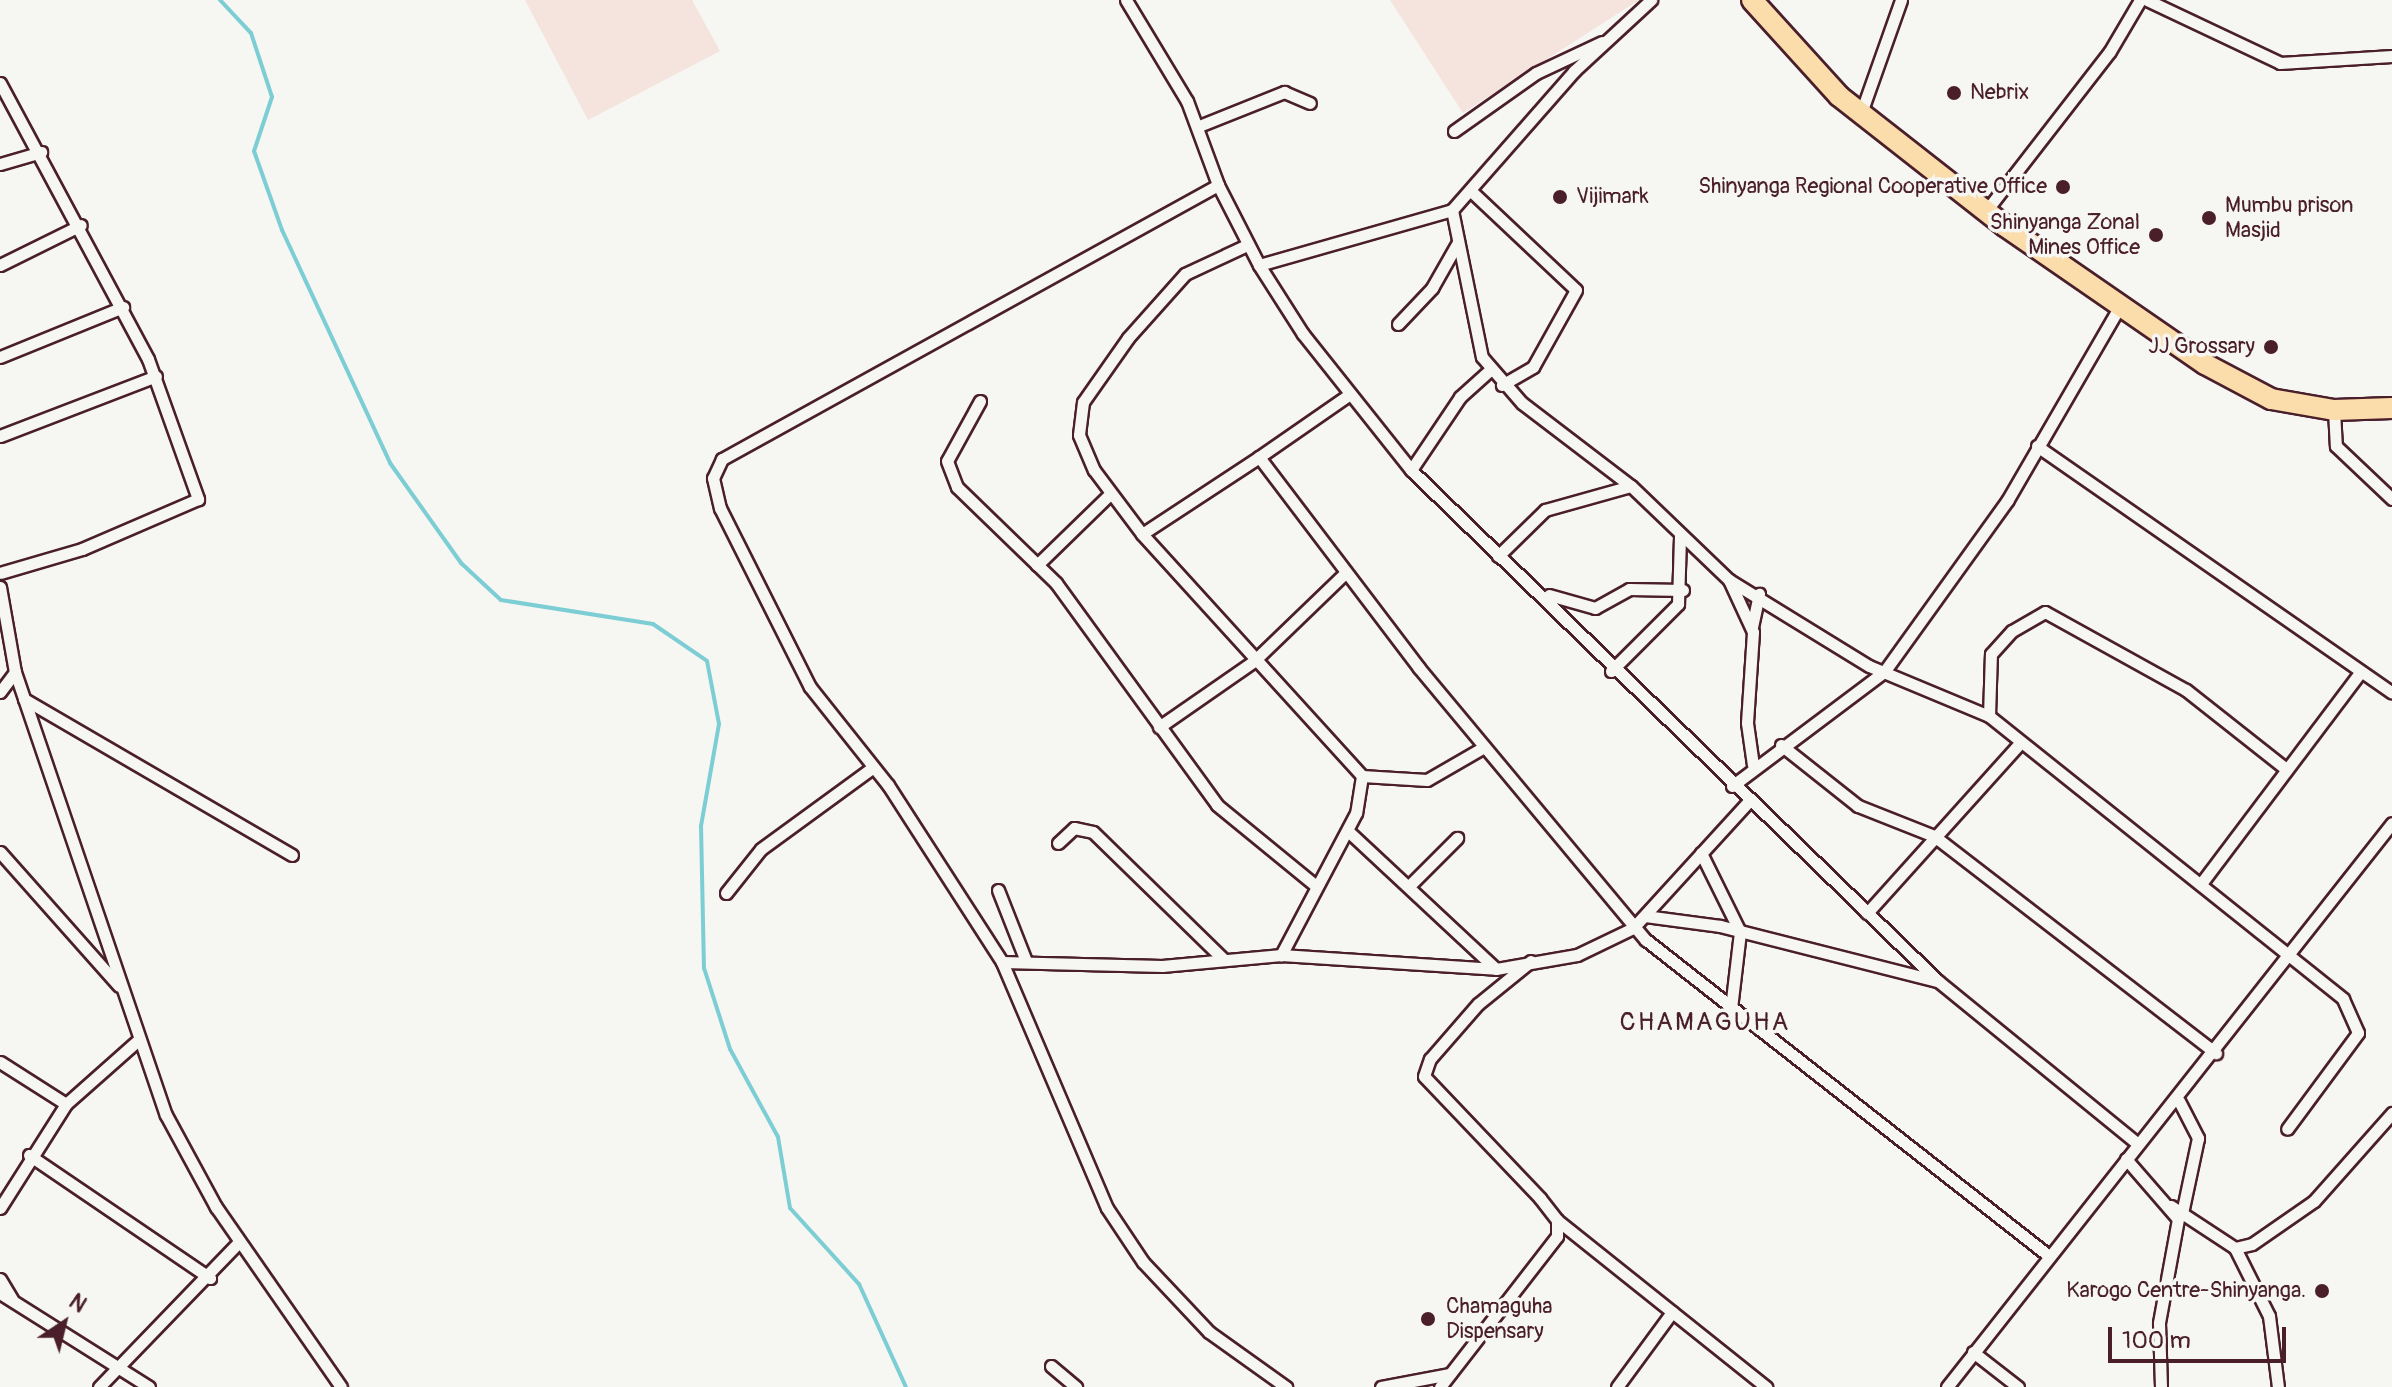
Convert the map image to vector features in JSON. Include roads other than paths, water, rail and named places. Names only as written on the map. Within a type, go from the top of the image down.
[{"type":"highway","points":[[1752,0],[1815,75],[1861,113],[1986,211],[2236,384],[2334,410],[2392,408]]},
{"type":"street","points":[[1126,0],[1199,126],[1218,185],[1259,265],[1350,394],[1411,470],[1498,556],[1541,592],[1611,671],[1938,981],[2138,1144]]},
{"type":"street","points":[[1259,265],[1452,210],[1602,41],[1651,0]]},
{"type":"street","points":[[1861,113],[1901,0]]},
{"type":"street","points":[[1986,211],[2148,1],[2280,63],[2392,56]]},
{"type":"street","points":[[1454,131],[1536,73],[1602,41]]},
{"type":"street","points":[[0,83],[81,225],[156,376],[196,502],[0,573]]},
{"type":"street","points":[[1199,126],[1284,92],[1310,103]]},
{"type":"street","points":[[0,164],[41,152]]},
{"type":"street","points":[[1218,185],[722,459],[713,478],[720,508],[780,635],[821,704],[872,768],[1002,962],[1076,1122],[1093,1185],[1129,1242],[1209,1332],[1286,1387]]},
{"type":"street","points":[[1471,191],[1576,290],[1533,367],[1502,385]]},
{"type":"street","points":[[1452,210],[1457,244],[1488,372],[1502,385],[1631,486],[1729,580],[1759,594],[1820,639],[1884,672],[1989,716],[2020,743],[2203,881],[2343,999],[2359,1027],[2287,1129]]},
{"type":"street","points":[[0,265],[81,225]]},
{"type":"street","points":[[1398,324],[1432,288],[1457,244]]},
{"type":"street","points":[[1247,245],[1185,274],[1083,402],[1079,435],[1110,494],[1142,534],[1254,661],[1362,776],[1427,780],[1484,747]]},
{"type":"street","points":[[1732,786],[1753,765],[1884,672],[1995,520],[2120,306]]},
{"type":"street","points":[[0,357],[123,307]]},
{"type":"street","points":[[1411,470],[1460,397],[1488,372]]},
{"type":"street","points":[[0,436],[156,376]]},
{"type":"street","points":[[1142,534],[1350,394]]},
{"type":"street","points":[[980,401],[951,452],[949,471],[1037,565],[1217,805],[1316,886]]},
{"type":"street","points":[[2334,410],[2336,446],[2392,499]]},
{"type":"street","points":[[2037,446],[2392,693]]},
{"type":"street","points":[[1259,457],[1344,574],[1633,928],[1731,1009],[2049,1256]]},
{"type":"street","points":[[1498,556],[1545,510],[1631,486]]},
{"type":"street","points":[[1037,565],[1110,494]]},
{"type":"street","points":[[1611,671],[1678,604],[1683,590],[1680,535]]},
{"type":"street","points":[[1159,727],[1254,661],[1344,574]]},
{"type":"street","points":[[1729,580],[1752,627]]},
{"type":"street","points":[[0,587],[6,681],[24,699],[292,855]]},
{"type":"street","points":[[1541,592],[1595,608],[1629,589],[1683,590]]},
{"type":"street","points":[[1753,765],[1747,723],[1752,627],[1759,594]]},
{"type":"street","points":[[1989,716],[1991,654],[2012,631],[2045,612],[2186,690],[2286,769]]},
{"type":"street","points":[[2203,881],[2360,673]]},
{"type":"street","points":[[24,699],[136,1042],[182,1146],[239,1242],[341,1387]]},
{"type":"street","points":[[1867,913],[2020,743]]},
{"type":"street","points":[[1781,745],[1858,806],[1934,836],[2216,1053]]},
{"type":"street","points":[[726,893],[761,849],[872,768]]},
{"type":"street","points":[[1281,955],[1348,831],[1362,776]]},
{"type":"street","points":[[1002,962],[1162,966],[1281,955],[1496,969],[1535,958],[1577,955],[1633,928],[1748,802]]},
{"type":"street","points":[[1947,1387],[2138,1144],[2179,1101],[2392,823]]},
{"type":"street","points":[[1058,843],[1074,828],[1090,830],[1224,960]]},
{"type":"street","points":[[1348,831],[1412,883],[1496,969]]},
{"type":"street","points":[[1412,883],[1457,838]]},
{"type":"street","points":[[0,852],[120,987]]},
{"type":"street","points":[[1701,853],[1740,932],[1731,1009]]},
{"type":"street","points":[[998,890],[1026,961]]},
{"type":"street","points":[[1645,916],[1740,932],[1938,981]]},
{"type":"street","points":[[1535,958],[1478,1004],[1430,1059],[1424,1076],[1557,1220],[1766,1387]]},
{"type":"street","points":[[0,1208],[6,1184],[66,1104],[136,1042]]},
{"type":"street","points":[[0,1062],[66,1104]]},
{"type":"street","points":[[2179,1101],[2198,1138],[2182,1213]]},
{"type":"street","points":[[2235,1248],[2314,1201],[2392,1113]]},
{"type":"street","points":[[29,1155],[210,1278]]},
{"type":"street","points":[[2126,1159],[2171,1206],[2235,1248],[2269,1316],[2278,1387]]},
{"type":"street","points":[[2161,1387],[2160,1313],[2178,1236],[2171,1206]]},
{"type":"street","points":[[1440,1387],[1555,1242],[1557,1220]]},
{"type":"street","points":[[99,1387],[123,1367],[210,1278],[239,1242]]},
{"type":"street","points":[[0,1279],[14,1303]]},
{"type":"street","points":[[0,1293],[123,1367],[149,1387]]},
{"type":"street","points":[[1617,1387],[1672,1312]]},
{"type":"street","points":[[1973,1352],[2018,1387]]},
{"type":"street","points":[[1051,1366],[1076,1387]]},
{"type":"street","points":[[1381,1387],[1450,1374]]},
{"type":"waterway","points":[[220,0],[251,33],[272,97],[254,151],[282,230],[390,463],[461,563],[501,600],[653,624],[707,661],[719,724],[701,826],[704,968],[730,1049],[778,1137],[790,1208],[859,1284],[906,1387]]},
{"type":"place","name":"Nebrix","points":[[1954,93]]},
{"type":"place","name":"Shinyanga Regional Cooperative Office","points":[[2063,187]]},
{"type":"place","name":"Vijimark","points":[[1560,197]]},
{"type":"place","name":"Mumbu prison Masjid","points":[[2209,218]]},
{"type":"place","name":"Shinyanga Zonal Mines Office","points":[[2156,235]]},
{"type":"place","name":"JJ Grossary","points":[[2271,347]]},
{"type":"place","name":"Karogo Centre-Shinyanga.","points":[[2322,1291]]},
{"type":"place","name":"Chamaguha Dispensary","points":[[1428,1319]]},
{"type":"district","name":"CHAMAGUHA","points":[[1705,1023]]}]
